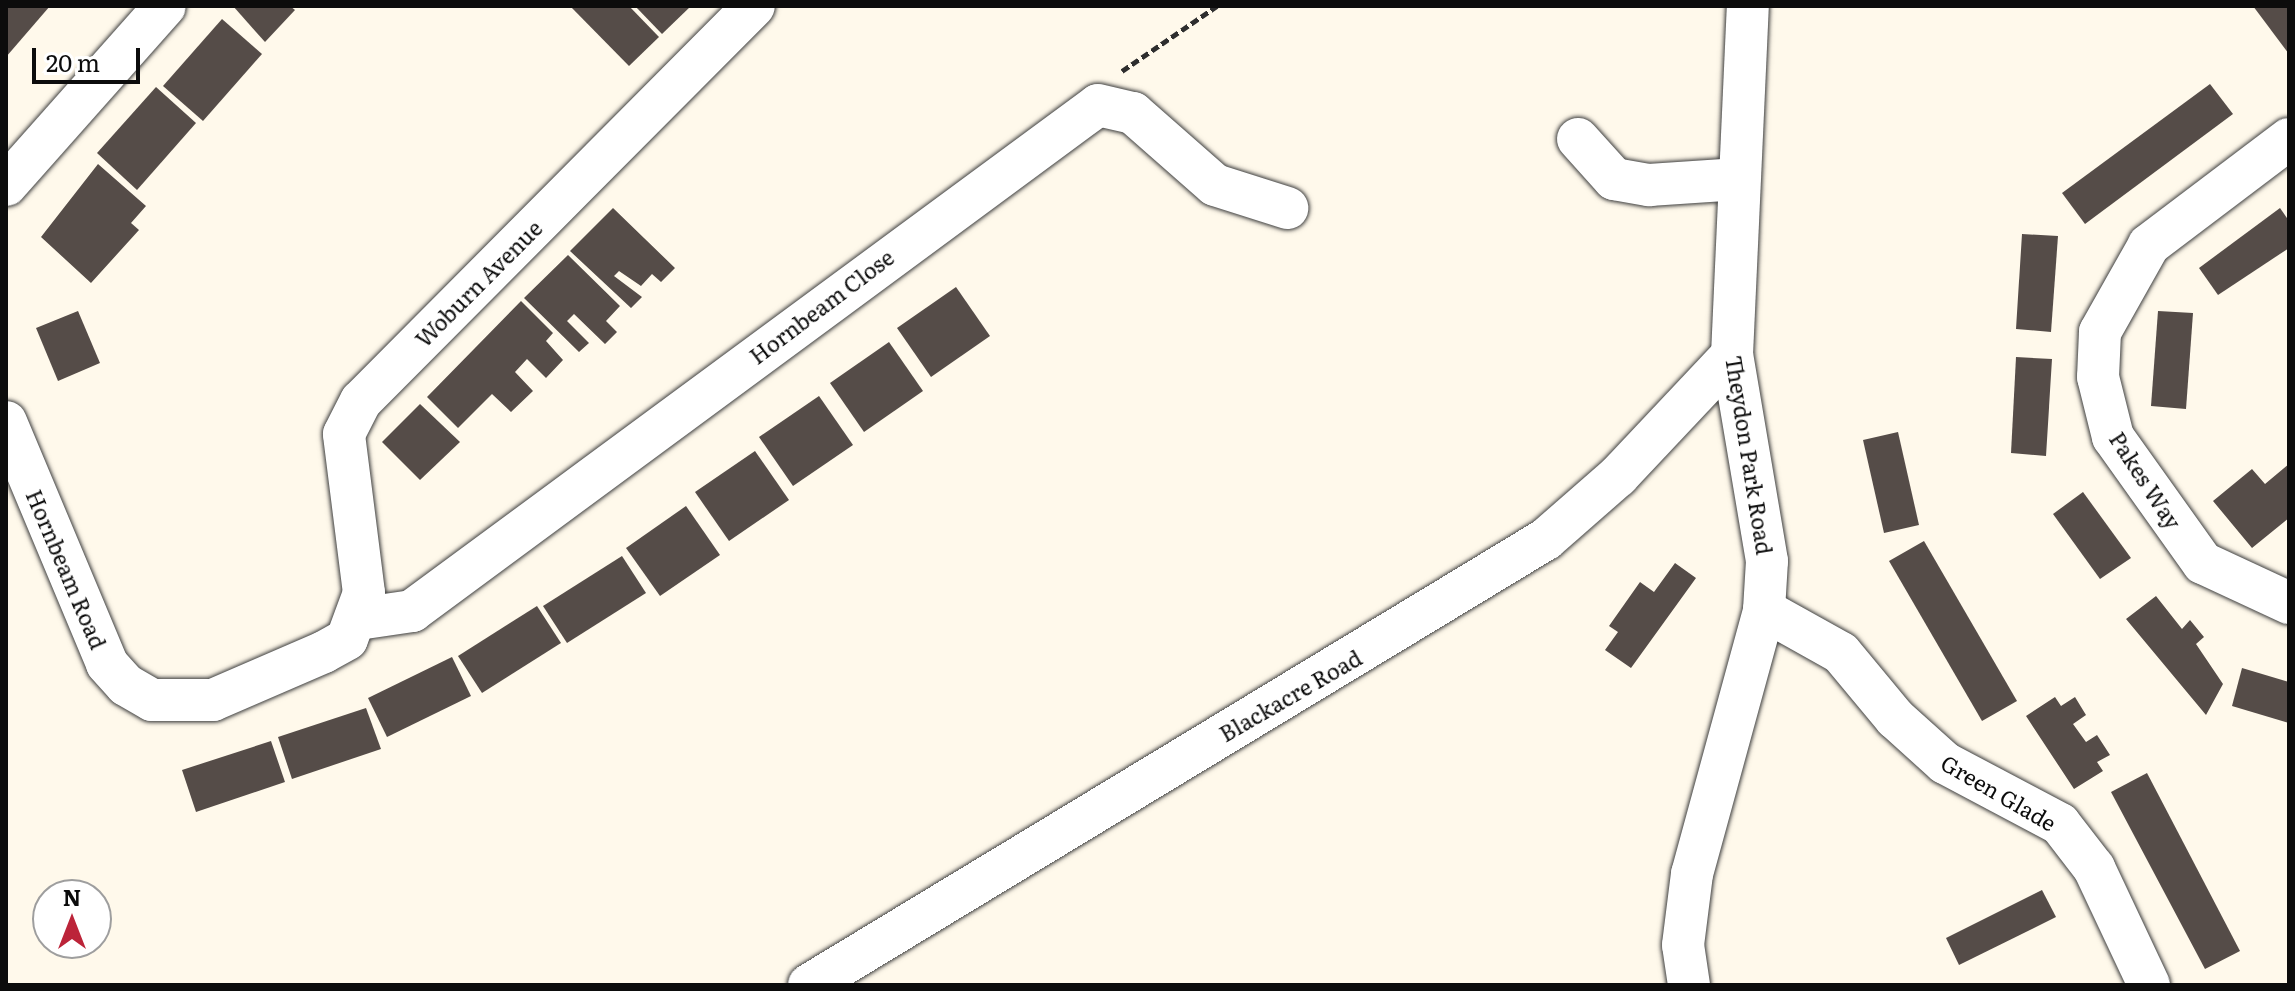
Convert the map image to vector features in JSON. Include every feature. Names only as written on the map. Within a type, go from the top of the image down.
[{"type":"street","points":[[6,185],[165,6]]},
{"type":"street","name":"Woburn Avenue","points":[[358,619],[362,561],[344,434],[361,401],[754,6]]},
{"type":"street","name":"Theydon Park Road","points":[[1689,985],[1683,945],[1692,874],[1764,610],[1767,561],[1732,355],[1742,8]]},
{"type":"street","points":[[1098,105],[1133,113],[1215,185],[1271,189]]},
{"type":"street","name":"Hornbeam Close","points":[[358,619],[412,611],[1098,105]]},
{"type":"street","points":[[1578,139],[1614,179],[1649,185],[1739,179]]},
{"type":"street","name":"Pakes Way","points":[[2289,139],[2149,245],[2100,332],[2098,377],[2113,437],[2203,563],[2289,603]]},
{"type":"street","name":"Blackacre Road","points":[[809,985],[1546,539],[1618,476],[1732,355]]},
{"type":"street","name":"Hornbeam Road","points":[[6,422],[16,477],[107,664],[152,700],[213,700],[324,652],[347,639],[358,619]]},
{"type":"street","name":"Green Glade","points":[[1764,610],[1841,653],[1895,718],[1945,763],[2060,824],[2094,868],[2149,985]]},
{"type":"path","points":[[1098,105],[1106,82],[1217,6]]},
{"type":"building","points":[[6,6],[50,6],[6,57]]},
{"type":"building","points":[[233,6],[290,6],[295,10],[265,42]]},
{"type":"building","points":[[570,6],[629,6],[659,37],[629,66]]},
{"type":"building","points":[[635,6],[691,6],[662,34]]},
{"type":"building","points":[[2253,6],[2289,6],[2289,54]]},
{"type":"building","points":[[222,19],[262,54],[203,121],[163,86]]},
{"type":"building","points":[[2210,84],[2233,114],[2085,224],[2062,193]]},
{"type":"building","points":[[156,87],[196,123],[137,190],[97,153]]},
{"type":"building","points":[[98,164],[146,206],[131,223],[139,230],[91,283],[41,237]]},
{"type":"building","points":[[613,208],[675,268],[661,282],[652,274],[641,286],[619,271],[614,276],[642,297],[631,308],[570,251]]},
{"type":"building","points":[[2280,208],[2289,221],[2289,248],[2218,295],[2199,268]]},
{"type":"building","points":[[2022,234],[2058,236],[2051,332],[2016,329]]},
{"type":"building","points":[[568,255],[620,306],[606,321],[617,332],[605,344],[574,314],[567,321],[589,343],[579,352],[524,298]]},
{"type":"building","points":[[956,287],[990,336],[931,377],[897,328]]},
{"type":"building","points":[[521,301],[553,333],[546,341],[563,360],[546,378],[527,359],[515,372],[533,391],[511,412],[492,394],[458,428],[427,397]]},
{"type":"building","points":[[78,311],[100,363],[58,381],[36,328]]},
{"type":"building","points":[[2158,311],[2193,313],[2186,409],[2151,406]]},
{"type":"building","points":[[889,342],[923,391],[864,432],[830,383]]},
{"type":"building","points":[[2016,357],[2052,359],[2046,456],[2011,453]]},
{"type":"building","points":[[819,396],[853,445],[793,486],[759,437]]},
{"type":"building","points":[[420,404],[460,442],[420,480],[382,442]]},
{"type":"building","points":[[1898,432],[1919,525],[1884,533],[1863,440]]},
{"type":"building","points":[[755,451],[789,500],[729,541],[695,492]]},
{"type":"building","points":[[2289,464],[2289,518],[2252,548],[2213,501],[2252,469],[2265,484]]},
{"type":"building","points":[[2083,492],[2131,558],[2100,579],[2053,514]]},
{"type":"building","points":[[686,506],[720,555],[660,596],[626,548]]},
{"type":"building","points":[[1924,541],[2017,701],[1982,721],[1889,561]]},
{"type":"building","points":[[622,556],[646,593],[567,643],[543,606]]},
{"type":"building","points":[[1675,563],[1696,578],[1631,668],[1605,650],[1618,632],[1609,626],[1640,582],[1654,592]]},
{"type":"building","points":[[2156,596],[2182,629],[2190,620],[2204,637],[2196,644],[2223,684],[2206,715],[2126,619]]},
{"type":"building","points":[[537,606],[561,643],[482,693],[458,656]]},
{"type":"building","points":[[452,657],[471,696],[387,737],[368,698]]},
{"type":"building","points":[[2242,668],[2289,682],[2289,723],[2232,706]]},
{"type":"building","points":[[2055,697],[2061,706],[2075,697],[2086,715],[2073,724],[2086,742],[2097,735],[2110,755],[2097,762],[2103,771],[2074,789],[2026,716]]},
{"type":"building","points":[[366,708],[381,749],[292,779],[278,737]]},
{"type":"building","points":[[271,741],[285,782],[196,812],[182,770]]},
{"type":"building","points":[[2147,773],[2240,951],[2205,969],[2111,792]]},
{"type":"building","points":[[2042,890],[2056,917],[1959,965],[1946,938]]}]
